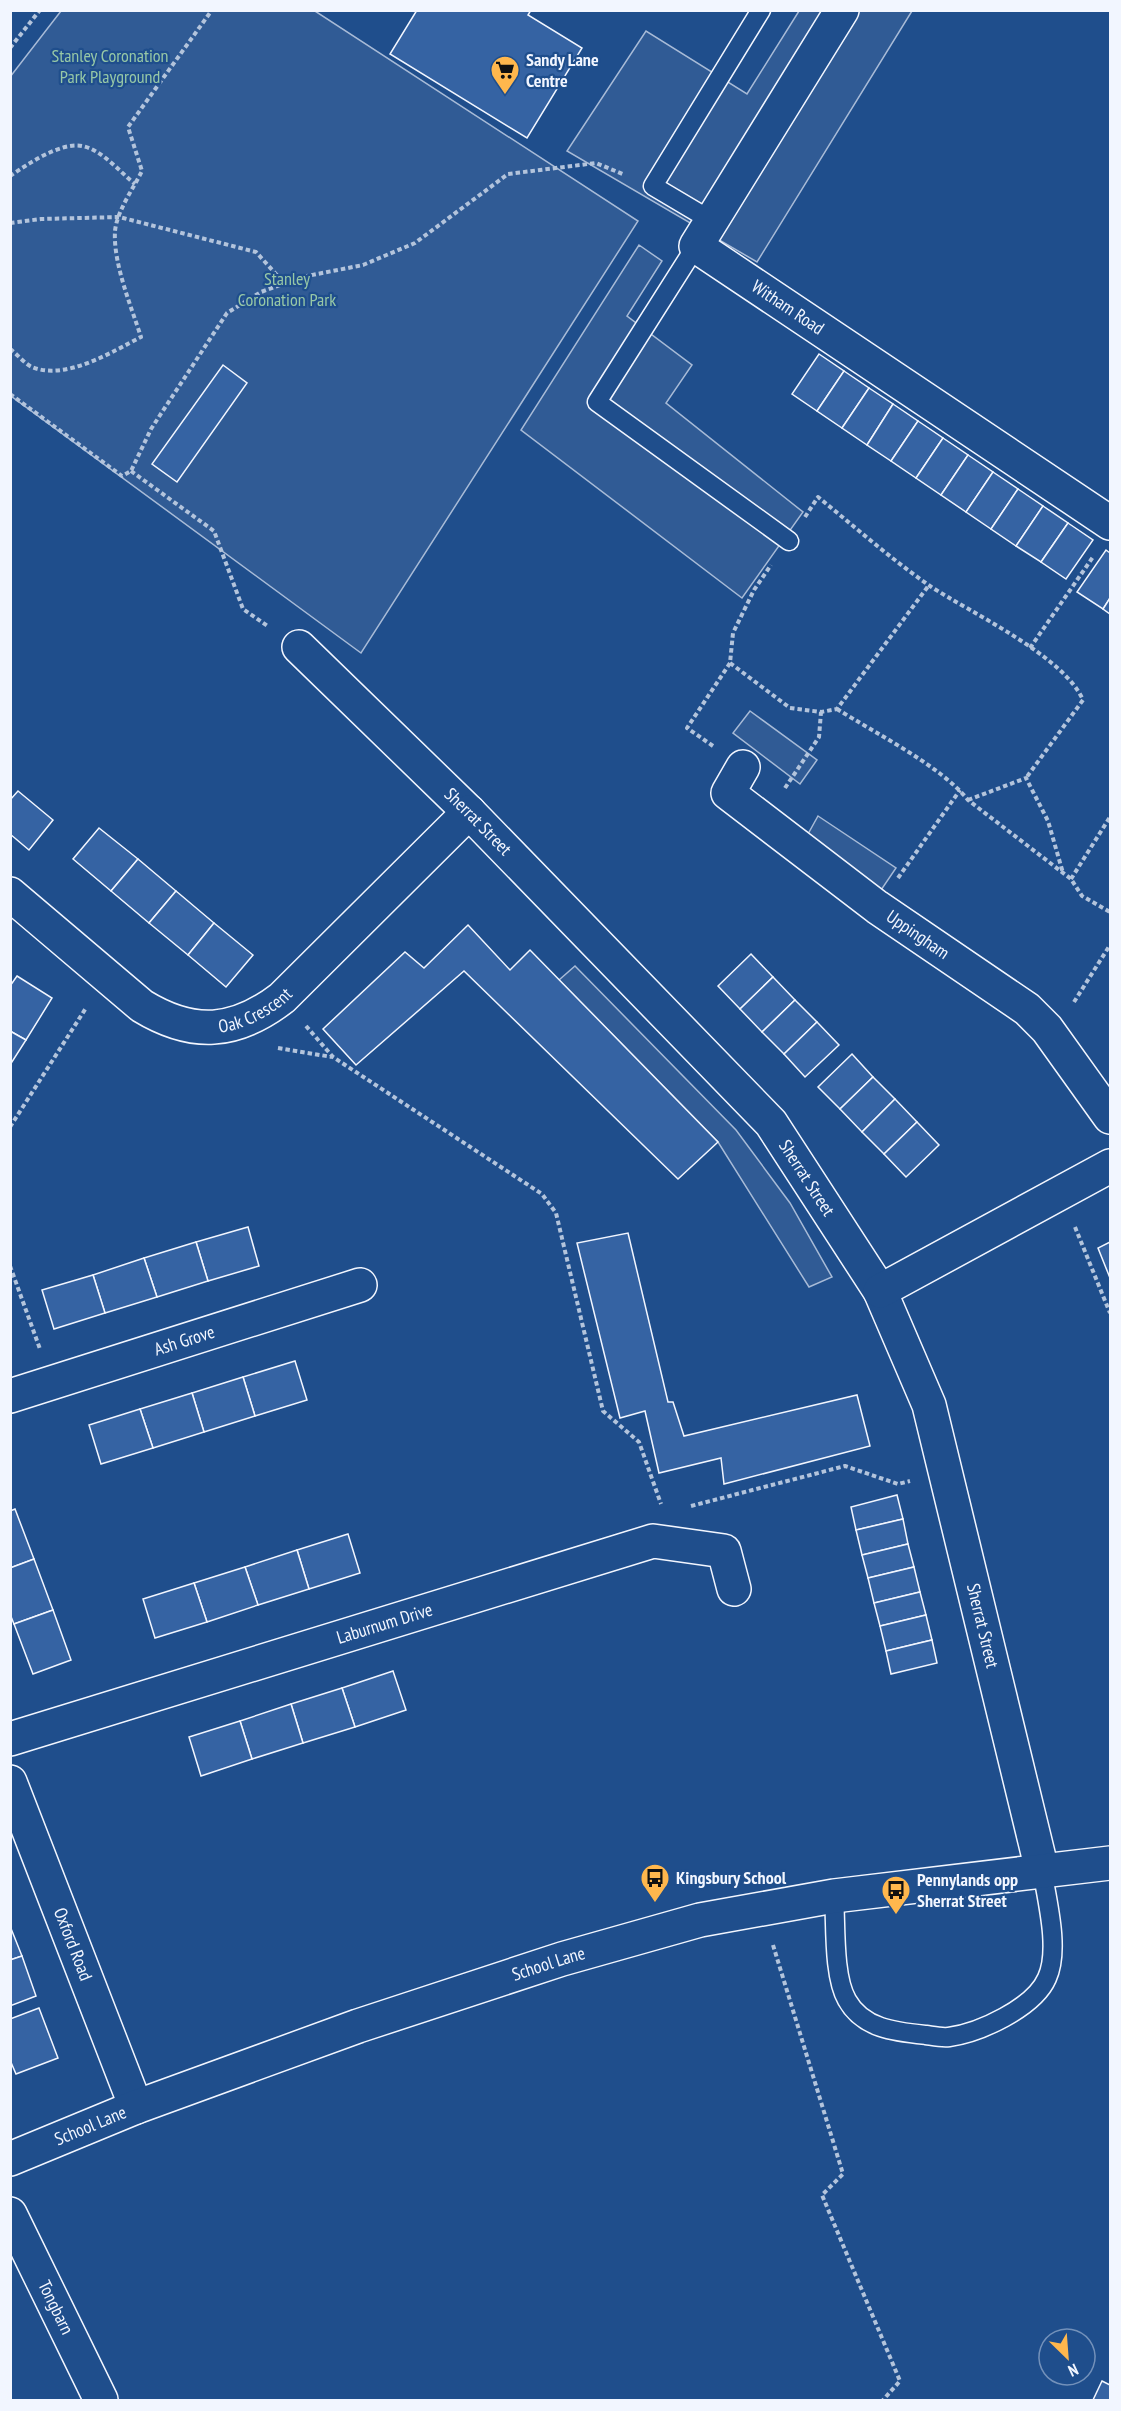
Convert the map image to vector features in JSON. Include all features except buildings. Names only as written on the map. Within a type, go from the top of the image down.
[{"type":"street","points":[[704,234],[842,10]]},
{"type":"street","name":"Witham Road","points":[[704,234],[1104,537]]},
{"type":"street","name":"Sherrat Street","points":[[299,647],[469,812],[771,1123],[880,1291],[929,1405],[1042,1870]]},
{"type":"street","name":"Uppingham","points":[[743,767],[728,793],[877,907],[1027,1009],[1053,1036],[1110,1117]]},
{"type":"street","name":"Oak Crescent","points":[[10,894],[142,1006],[160,1017],[181,1025],[223,1028],[246,1020],[282,998],[469,812]]},
{"type":"street","points":[[880,1291],[1110,1166]]},
{"type":"street","name":"Ash Grove","points":[[10,1396],[360,1285]]},
{"type":"street","name":"Laburnum Drive","points":[[10,1740],[658,1527],[724,1551],[734,1589]]},
{"type":"street","name":"Oxford Road","points":[[10,1782],[136,2107]]},
{"type":"street","name":"School Lane","points":[[10,2159],[136,2107],[358,2026],[562,1959],[700,1920],[762,1907],[834,1896],[1110,1863]]},
{"type":"street","name":"Tongbarn","points":[[10,2214],[101,2400]]},
{"type":"lane","points":[[761,10],[653,186],[704,234],[597,402],[789,541]]},
{"type":"lane","points":[[834,1896],[839,1971],[846,1999],[863,2020],[893,2031],[948,2037],[1000,2021],[1029,2002],[1047,1978],[1052,1952],[1042,1870]]},
{"type":"path","points":[[10,48],[40,10]]},
{"type":"path","points":[[10,349],[32,367],[66,370],[95,361],[141,337],[121,275],[115,232],[119,218],[142,171],[128,127],[213,10]]},
{"type":"path","points":[[10,176],[40,156],[82,146],[92,150],[135,184]]},
{"type":"path","points":[[10,394],[122,476],[131,471],[151,429],[227,313],[261,292],[302,277],[363,265],[416,243],[508,174],[596,164],[653,186]]},
{"type":"path","points":[[10,223],[40,219],[119,218],[256,252],[284,283]]},
{"type":"path","points":[[131,471],[214,531],[243,609],[299,647]]},
{"type":"path","points":[[743,767],[687,728],[730,663],[734,633],[754,590],[818,497],[929,585],[1030,648],[1076,685],[1083,700],[1026,778],[968,800]]},
{"type":"path","points":[[1030,648],[1104,537]]},
{"type":"path","points":[[730,663],[790,708],[821,712],[837,709],[929,585]]},
{"type":"path","points":[[837,709],[936,772],[960,790],[968,800],[1071,879],[1082,896],[1110,912]]},
{"type":"path","points":[[764,820],[819,737],[821,712]]},
{"type":"path","points":[[1026,778],[1048,820],[1064,874]]},
{"type":"path","points":[[877,907],[960,790]]},
{"type":"path","points":[[1071,879],[1110,817]]},
{"type":"path","points":[[1053,1036],[1110,945]]},
{"type":"path","points":[[10,1127],[106,976]]},
{"type":"path","points":[[282,998],[333,1057],[542,1194],[556,1213],[603,1411],[639,1442],[658,1527],[845,1467],[898,1484],[945,1472]]},
{"type":"path","points":[[1059,1193],[1110,1312]]},
{"type":"path","points":[[10,1266],[52,1383]]},
{"type":"path","points":[[762,1907],[843,2174],[822,2195],[900,2380],[883,2400]]},
{"type":"shaded area","name":"Stanley Coronation Park","points":[[61,11],[315,11],[638,221],[361,653],[11,396],[10,77]]},
{"type":"shaded area","points":[[799,11],[912,11],[757,262],[567,151],[646,31],[747,94]]},
{"type":"shaded area","points":[[639,245],[662,261],[627,316],[692,365],[666,403],[803,512],[742,598],[521,430]]},
{"type":"shaded area","points":[[750,711],[817,760],[800,784],[733,733]]},
{"type":"shaded area","points":[[818,816],[896,868],[877,896],[803,843]]},
{"type":"shaded area","points":[[575,966],[736,1130],[790,1203],[832,1277],[809,1287],[718,1142],[559,980]]},
{"type":"place","name":"Sandy Lane Centre","points":[[505,96]]},
{"type":"place","name":"Kingsbury School","points":[[655,1904]]},
{"type":"place","name":"Pennylands opp Sherrat Street","points":[[896,1916]]},
{"type":"park label","name":"Stanley Coronation Park Playground","points":[[110,66]]}]
